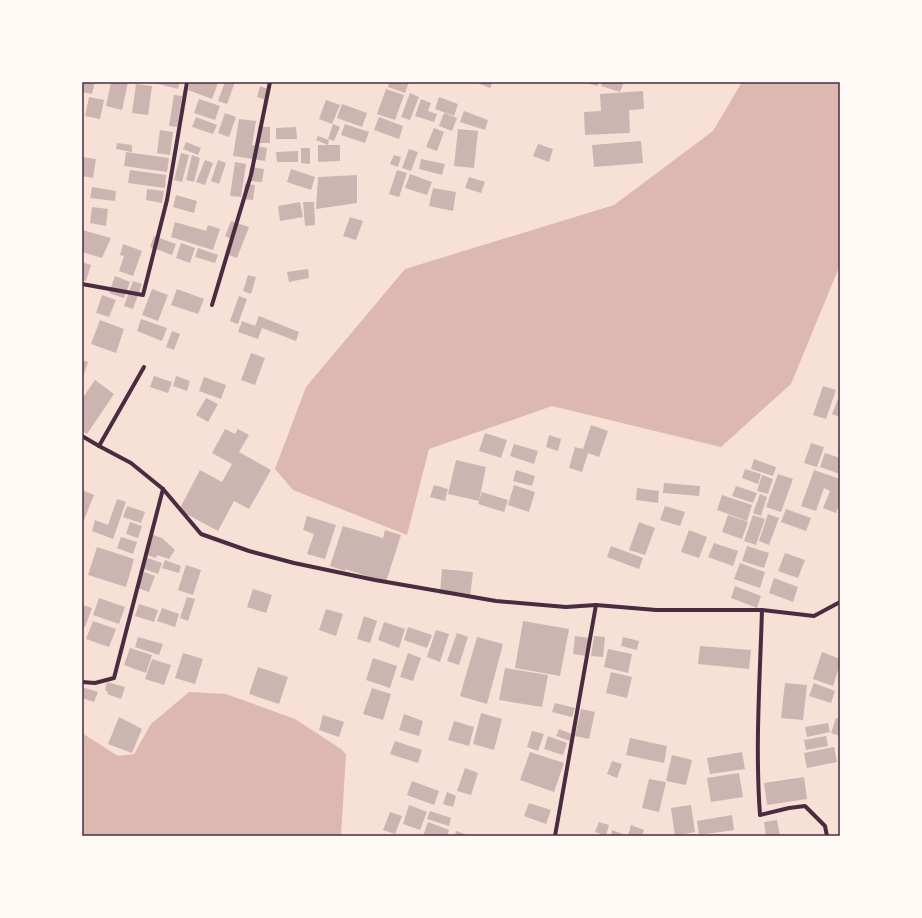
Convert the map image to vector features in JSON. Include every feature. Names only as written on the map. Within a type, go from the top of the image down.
[{"type":"street","points":[[82,284],[143,295],[167,200],[187,82]]},
{"type":"street","points":[[212,305],[251,175],[270,82]]},
{"type":"street","points":[[99,446],[144,366]]},
{"type":"street","points":[[82,436],[131,463],[163,489],[201,534],[249,551],[294,563],[375,580],[496,601],[566,607],[596,605],[656,610],[762,610],[814,616],[840,602]]},
{"type":"street","points":[[82,682],[95,683],[114,678],[163,489]]},
{"type":"street","points":[[555,836],[567,761],[579,708],[596,605]]},
{"type":"street","points":[[762,610],[758,730],[758,785],[760,815],[805,806],[825,826],[827,836]]},
{"type":"shaded area","points":[[742,82],[840,82],[840,265],[791,384],[721,447],[552,406],[429,449],[407,535],[293,490],[275,469],[306,387],[405,269],[614,205],[713,131]]},
{"type":"shaded area","points":[[189,692],[226,694],[295,719],[341,749],[346,754],[341,836],[82,836],[82,733],[118,756],[134,754],[151,724]]},
{"type":"building","points":[[82,82],[95,82],[92,94],[82,92]]},
{"type":"building","points":[[111,82],[128,82],[122,110],[106,106]]},
{"type":"building","points":[[151,82],[180,82],[178,89]]},
{"type":"building","points":[[190,82],[218,83],[212,99],[188,90]]},
{"type":"building","points":[[225,82],[235,82],[227,104],[218,101]]},
{"type":"building","points":[[389,82],[409,82],[405,93],[388,87]]},
{"type":"building","points":[[475,82],[493,82],[490,88]]},
{"type":"building","points":[[590,82],[599,82],[598,86],[590,84]]},
{"type":"building","points":[[602,82],[624,82],[620,92],[601,86]]},
{"type":"building","points":[[136,84],[152,86],[148,115],[132,113]]},
{"type":"building","points":[[260,86],[270,90],[266,100],[257,97]]},
{"type":"building","points":[[386,89],[404,95],[395,120],[377,114]]},
{"type":"building","points":[[643,91],[644,109],[629,110],[630,133],[585,135],[584,112],[601,111],[600,94]]},
{"type":"building","points":[[410,93],[419,97],[410,120],[401,117]]},
{"type":"building","points":[[174,95],[182,96],[177,127],[169,126]]},
{"type":"building","points":[[89,97],[104,100],[100,119],[85,116]]},
{"type":"building","points":[[439,97],[458,104],[454,116],[435,109]]},
{"type":"building","points":[[199,99],[220,106],[215,120],[194,113]]},
{"type":"building","points":[[421,99],[431,103],[428,111],[437,114],[434,122],[415,116]]},
{"type":"building","points":[[326,100],[340,105],[332,124],[319,119]]},
{"type":"building","points":[[342,104],[367,113],[362,127],[337,118]]},
{"type":"building","points":[[464,111],[488,120],[485,130],[460,122]]},
{"type":"building","points":[[225,113],[236,117],[229,137],[218,133]]},
{"type":"building","points":[[444,113],[457,118],[452,131],[439,126]]},
{"type":"building","points":[[196,117],[217,125],[213,134],[192,127]]},
{"type":"building","points":[[379,117],[403,126],[399,139],[374,130]]},
{"type":"building","points":[[239,119],[256,121],[252,145],[267,148],[265,161],[233,156]]},
{"type":"building","points":[[333,124],[340,127],[334,141],[328,139]]},
{"type":"building","points":[[345,124],[369,132],[365,143],[341,135]]},
{"type":"building","points":[[258,127],[270,127],[270,143],[258,143]]},
{"type":"building","points":[[296,127],[297,139],[276,139],[276,128]]},
{"type":"building","points":[[434,128],[444,132],[437,151],[426,147]]},
{"type":"building","points":[[458,129],[478,131],[474,168],[454,166]]},
{"type":"building","points":[[160,130],[173,132],[170,155],[157,153]]},
{"type":"building","points":[[318,136],[329,140],[328,145],[316,140]]},
{"type":"building","points":[[641,141],[643,163],[594,167],[592,145]]},
{"type":"building","points":[[186,142],[201,148],[198,155],[183,149]]},
{"type":"building","points":[[117,143],[132,145],[132,152],[116,149]]},
{"type":"building","points":[[538,144],[553,149],[549,162],[533,156]]},
{"type":"building","points":[[318,145],[340,145],[340,161],[318,162]]},
{"type":"building","points":[[301,148],[310,148],[310,164],[301,163]]},
{"type":"building","points":[[409,149],[418,152],[411,171],[402,168]]},
{"type":"building","points":[[298,151],[298,162],[277,162],[276,152]]},
{"type":"building","points":[[126,152],[169,158],[167,172],[124,166]]},
{"type":"building","points":[[181,153],[189,155],[182,182],[174,180]]},
{"type":"building","points":[[192,155],[200,158],[194,182],[186,180]]},
{"type":"building","points":[[394,155],[401,157],[398,167],[390,164]]},
{"type":"building","points":[[82,157],[96,159],[93,178],[82,176]]},
{"type":"building","points":[[421,159],[445,164],[442,175],[419,169]]},
{"type":"building","points":[[205,160],[213,163],[205,185],[196,182]]},
{"type":"building","points":[[218,160],[226,163],[219,184],[211,181]]},
{"type":"building","points":[[235,162],[246,164],[241,197],[230,196]]},
{"type":"building","points":[[250,167],[264,169],[262,182],[248,181]]},
{"type":"building","points":[[291,169],[315,177],[311,190],[287,182]]},
{"type":"building","points":[[130,170],[166,175],[165,188],[128,183]]},
{"type":"building","points":[[397,170],[407,173],[399,197],[389,194]]},
{"type":"building","points":[[410,174],[432,182],[427,195],[405,188]]},
{"type":"building","points":[[357,175],[357,203],[316,209],[318,177]]},
{"type":"building","points":[[469,177],[485,182],[481,193],[465,188]]},
{"type":"building","points":[[245,184],[255,185],[253,200],[243,199]]},
{"type":"building","points":[[92,187],[116,191],[115,201],[90,198]]},
{"type":"building","points":[[433,188],[456,192],[453,211],[429,206]]},
{"type":"building","points":[[147,189],[164,191],[162,203],[146,200]]},
{"type":"building","points":[[176,195],[197,201],[194,213],[173,207]]},
{"type":"building","points":[[300,202],[303,217],[280,221],[278,206]]},
{"type":"building","points":[[303,202],[314,202],[315,225],[305,226]]},
{"type":"building","points":[[92,207],[108,209],[106,226],[90,223]]},
{"type":"building","points":[[350,217],[363,221],[356,240],[343,236]]},
{"type":"building","points":[[231,221],[249,227],[237,258],[226,254],[231,239],[225,236]]},
{"type":"building","points":[[175,222],[206,231],[208,225],[220,229],[213,250],[171,237]]},
{"type":"building","points":[[82,230],[111,238],[102,258],[82,252]]},
{"type":"building","points":[[154,236],[176,244],[172,255],[150,247]]},
{"type":"building","points":[[181,243],[195,248],[190,263],[176,258]]},
{"type":"building","points":[[123,244],[142,251],[133,276],[119,271],[124,256],[120,255]]},
{"type":"building","points":[[198,248],[218,255],[215,263],[195,257]]},
{"type":"building","points":[[82,262],[91,265],[86,281],[82,280]]},
{"type":"building","points":[[308,269],[309,278],[289,282],[287,272]]},
{"type":"building","points":[[248,275],[256,277],[251,294],[243,291]]},
{"type":"building","points":[[115,276],[130,282],[124,298],[109,293]]},
{"type":"building","points":[[133,281],[142,284],[133,309],[124,306]]},
{"type":"building","points":[[152,289],[168,295],[158,321],[142,315]]},
{"type":"building","points":[[177,289],[204,299],[198,314],[171,305]]},
{"type":"building","points":[[102,295],[116,300],[109,317],[96,313]]},
{"type":"building","points":[[239,296],[247,299],[238,324],[230,321]]},
{"type":"building","points":[[259,316],[299,332],[296,341],[262,328],[258,339],[238,332],[242,321],[255,326]]},
{"type":"building","points":[[141,319],[167,328],[162,341],[137,331]]},
{"type":"building","points":[[100,320],[124,329],[116,353],[91,344]]},
{"type":"building","points":[[172,331],[180,334],[174,350],[166,347]]},
{"type":"building","points":[[251,353],[265,358],[255,385],[241,380]]},
{"type":"building","points":[[82,360],[88,362],[82,380]]},
{"type":"building","points":[[154,376],[172,382],[168,393],[150,387]]},
{"type":"building","points":[[176,376],[190,381],[187,391],[173,386]]},
{"type":"building","points":[[204,377],[226,385],[221,399],[199,391]]},
{"type":"building","points":[[95,380],[114,394],[87,434],[82,431],[82,399]]},
{"type":"building","points":[[823,386],[836,390],[826,419],[813,415]]},
{"type":"building","points":[[206,398],[218,404],[208,422],[196,415]]},
{"type":"building","points":[[838,399],[840,399],[840,417],[832,414]]},
{"type":"building","points":[[591,425],[608,431],[599,457],[588,453],[582,472],[569,468],[575,447],[583,449]]},
{"type":"building","points":[[225,429],[235,434],[238,429],[249,435],[239,452],[271,470],[249,509],[234,501],[218,531],[179,510],[200,470],[222,482],[232,464],[212,453]]},
{"type":"building","points":[[485,433],[507,440],[501,458],[479,451]]},
{"type":"building","points":[[549,435],[561,439],[558,451],[546,447]]},
{"type":"building","points":[[811,443],[824,447],[817,467],[804,463]]},
{"type":"building","points":[[514,444],[538,451],[534,464],[510,456]]},
{"type":"building","points":[[825,453],[840,458],[840,474],[820,467]]},
{"type":"building","points":[[754,459],[776,467],[773,476],[751,469]]},
{"type":"building","points":[[456,460],[486,467],[479,501],[448,494]]},
{"type":"building","points":[[745,469],[761,474],[758,484],[742,478]]},
{"type":"building","points":[[516,470],[535,476],[532,486],[513,481]]},
{"type":"building","points":[[814,470],[840,479],[840,502],[836,513],[823,508],[830,491],[824,488],[816,511],[801,506]]},
{"type":"building","points":[[778,474],[793,479],[781,512],[766,507]]},
{"type":"building","points":[[762,475],[773,479],[768,494],[757,491]]},
{"type":"building","points":[[664,483],[700,486],[699,496],[663,493]]},
{"type":"building","points":[[434,485],[448,489],[445,501],[430,497]]},
{"type":"building","points":[[514,485],[535,492],[529,512],[508,505]]},
{"type":"building","points":[[736,486],[757,493],[753,503],[732,496]]},
{"type":"building","points":[[637,488],[659,491],[658,503],[636,500]]},
{"type":"building","points":[[82,490],[94,495],[84,520],[82,519]]},
{"type":"building","points":[[482,492],[508,500],[504,512],[478,504]]},
{"type":"building","points":[[760,494],[767,497],[761,516],[753,513]]},
{"type":"building","points":[[722,495],[752,505],[747,521],[717,510]]},
{"type":"building","points":[[117,499],[126,502],[113,539],[92,531],[95,520],[108,525]]},
{"type":"building","points":[[127,506],[145,512],[141,523],[123,517]]},
{"type":"building","points":[[665,506],[685,512],[680,526],[660,520]]},
{"type":"building","points":[[786,509],[811,518],[806,531],[781,522]]},
{"type":"building","points":[[768,514],[779,518],[769,545],[759,541]]},
{"type":"building","points":[[728,515],[748,522],[742,539],[722,532]]},
{"type":"building","points":[[753,515],[765,519],[756,545],[744,541]]},
{"type":"building","points":[[307,516],[336,525],[325,559],[307,554],[314,534],[303,530]]},
{"type":"building","points":[[130,522],[142,526],[138,538],[126,534]]},
{"type":"building","points":[[639,522],[655,528],[645,555],[629,550]]},
{"type":"building","points":[[343,526],[383,538],[385,530],[401,535],[386,582],[345,569],[345,571],[330,566]]},
{"type":"building","points":[[689,530],[707,537],[699,558],[681,552]]},
{"type":"building","points":[[150,534],[162,538],[175,550],[169,559],[157,555],[156,558],[144,554]]},
{"type":"building","points":[[121,537],[137,542],[133,554],[117,548]]},
{"type":"building","points":[[714,543],[738,551],[733,566],[708,557]]},
{"type":"building","points":[[611,546],[643,558],[639,569],[607,557]]},
{"type":"building","points":[[747,546],[769,553],[764,568],[742,561]]},
{"type":"building","points":[[97,547],[134,559],[126,587],[88,575]]},
{"type":"building","points":[[785,553],[805,560],[798,578],[778,571]]},
{"type":"building","points":[[145,557],[162,563],[158,574],[141,568]]},
{"type":"building","points":[[165,560],[181,566],[179,573],[162,568]]},
{"type":"building","points":[[740,563],[765,572],[760,588],[734,579]]},
{"type":"building","points":[[186,565],[201,570],[193,595],[178,590]]},
{"type":"building","points":[[442,569],[473,572],[470,597],[440,594]]},
{"type":"building","points":[[144,572],[155,576],[149,592],[138,588]]},
{"type":"building","points":[[774,578],[798,587],[793,602],[769,593]]},
{"type":"building","points":[[735,586],[761,596],[757,608],[731,598]]},
{"type":"building","points":[[253,589],[272,595],[266,613],[247,607]]},
{"type":"building","points":[[187,597],[195,599],[188,621],[180,618]]},
{"type":"building","points":[[99,598],[125,607],[119,624],[93,615]]},
{"type":"building","points":[[139,604],[158,610],[154,622],[135,616]]},
{"type":"building","points":[[82,605],[92,608],[85,627],[82,626]]},
{"type":"building","points":[[162,608],[179,614],[175,627],[157,621]]},
{"type":"building","points":[[326,609],[343,614],[336,636],[319,630]]},
{"type":"building","points":[[364,616],[377,621],[370,643],[357,639]]},
{"type":"building","points":[[93,621],[116,629],[109,647],[86,639]]},
{"type":"building","points":[[523,621],[569,629],[560,676],[515,668]]},
{"type":"building","points":[[384,622],[405,629],[399,648],[378,640]]},
{"type":"building","points":[[408,627],[432,635],[427,648],[404,640]]},
{"type":"building","points":[[436,630],[449,634],[440,662],[427,657]]},
{"type":"building","points":[[457,633],[468,637],[459,665],[447,661]]},
{"type":"building","points":[[575,636],[589,638],[586,656],[573,654]]},
{"type":"building","points":[[594,636],[605,637],[603,657],[591,656]]},
{"type":"building","points":[[138,637],[163,644],[159,655],[135,647]]},
{"type":"building","points":[[477,637],[503,644],[487,704],[460,696]]},
{"type":"building","points":[[623,637],[639,641],[637,650],[621,646]]},
{"type":"building","points":[[700,646],[751,650],[749,669],[698,664]]},
{"type":"building","points":[[130,648],[152,655],[146,673],[124,665]]},
{"type":"building","points":[[608,649],[632,654],[628,673],[604,667]]},
{"type":"building","points":[[822,652],[840,659],[840,664],[833,686],[813,679]]},
{"type":"building","points":[[183,653],[203,659],[195,684],[175,678]]},
{"type":"building","points":[[408,653],[421,658],[413,681],[400,677]]},
{"type":"building","points":[[373,658],[397,666],[390,688],[366,680]]},
{"type":"building","points":[[152,659],[171,665],[164,685],[145,679]]},
{"type":"building","points":[[258,667],[288,677],[279,704],[249,694]]},
{"type":"building","points":[[505,668],[548,675],[542,707],[499,700]]},
{"type":"building","points":[[611,672],[632,677],[627,698],[606,693]]},
{"type":"building","points":[[107,682],[125,687],[121,699],[107,694],[108,692],[105,690]]},
{"type":"building","points":[[785,683],[807,685],[803,720],[781,718]]},
{"type":"building","points":[[814,683],[835,691],[831,703],[809,696]]},
{"type":"building","points":[[82,687],[98,692],[94,702],[82,698]]},
{"type":"building","points":[[372,688],[391,694],[383,720],[363,714]]},
{"type":"building","points":[[555,703],[575,708],[572,717],[552,712]]},
{"type":"building","points":[[581,709],[595,712],[589,739],[575,736]]},
{"type":"building","points":[[481,713],[502,719],[494,750],[473,744]]},
{"type":"building","points":[[404,714],[423,721],[419,736],[399,730]]},
{"type":"building","points":[[323,715],[344,722],[339,737],[319,730]]},
{"type":"building","points":[[119,717],[142,729],[132,753],[108,744]]},
{"type":"building","points":[[836,718],[840,719],[840,736],[831,733]]},
{"type":"building","points":[[454,721],[474,727],[469,746],[448,740]]},
{"type":"building","points":[[828,723],[830,732],[807,737],[805,727]]},
{"type":"building","points":[[559,729],[572,734],[570,741],[556,736]]},
{"type":"building","points":[[532,731],[544,734],[538,751],[527,747]]},
{"type":"building","points":[[548,736],[567,743],[563,755],[544,749]]},
{"type":"building","points":[[826,736],[828,746],[806,750],[804,740]]},
{"type":"building","points":[[630,738],[667,746],[664,763],[626,755]]},
{"type":"building","points":[[395,741],[422,750],[418,763],[390,754]]},
{"type":"building","points":[[834,747],[837,762],[807,768],[804,753]]},
{"type":"building","points":[[530,752],[564,763],[554,792],[520,780]]},
{"type":"building","points":[[742,752],[745,769],[710,774],[707,758]]},
{"type":"building","points":[[672,755],[692,760],[686,785],[666,781]]},
{"type":"building","points":[[612,761],[622,764],[617,778],[607,774]]},
{"type":"building","points":[[465,768],[478,773],[471,795],[457,791]]},
{"type":"building","points":[[739,773],[743,797],[711,802],[707,778]]},
{"type":"building","points":[[804,777],[807,799],[767,805],[764,783]]},
{"type":"building","points":[[649,779],[666,782],[659,812],[642,808]]},
{"type":"building","points":[[412,781],[439,791],[434,805],[407,795]]},
{"type":"building","points":[[447,792],[456,796],[453,807],[443,804]]},
{"type":"building","points":[[529,803],[551,810],[546,824],[524,816]]},
{"type":"building","points":[[409,805],[427,812],[420,830],[403,824]]},
{"type":"building","points":[[691,805],[695,832],[675,836],[671,808]]},
{"type":"building","points":[[430,811],[451,818],[449,826],[427,819]]},
{"type":"building","points":[[390,812],[402,816],[395,834],[383,830]]},
{"type":"building","points":[[732,815],[734,830],[699,835],[697,821]]},
{"type":"building","points":[[777,820],[780,836],[766,836],[764,822]]},
{"type":"building","points":[[428,822],[449,830],[447,836],[423,836]]},
{"type":"building","points":[[599,822],[609,825],[606,836],[595,832]]},
{"type":"building","points":[[631,825],[644,830],[642,836],[628,836]]},
{"type":"building","points":[[612,830],[623,834],[622,836],[611,836]]},
{"type":"building","points":[[456,831],[471,836],[455,836]]}]
